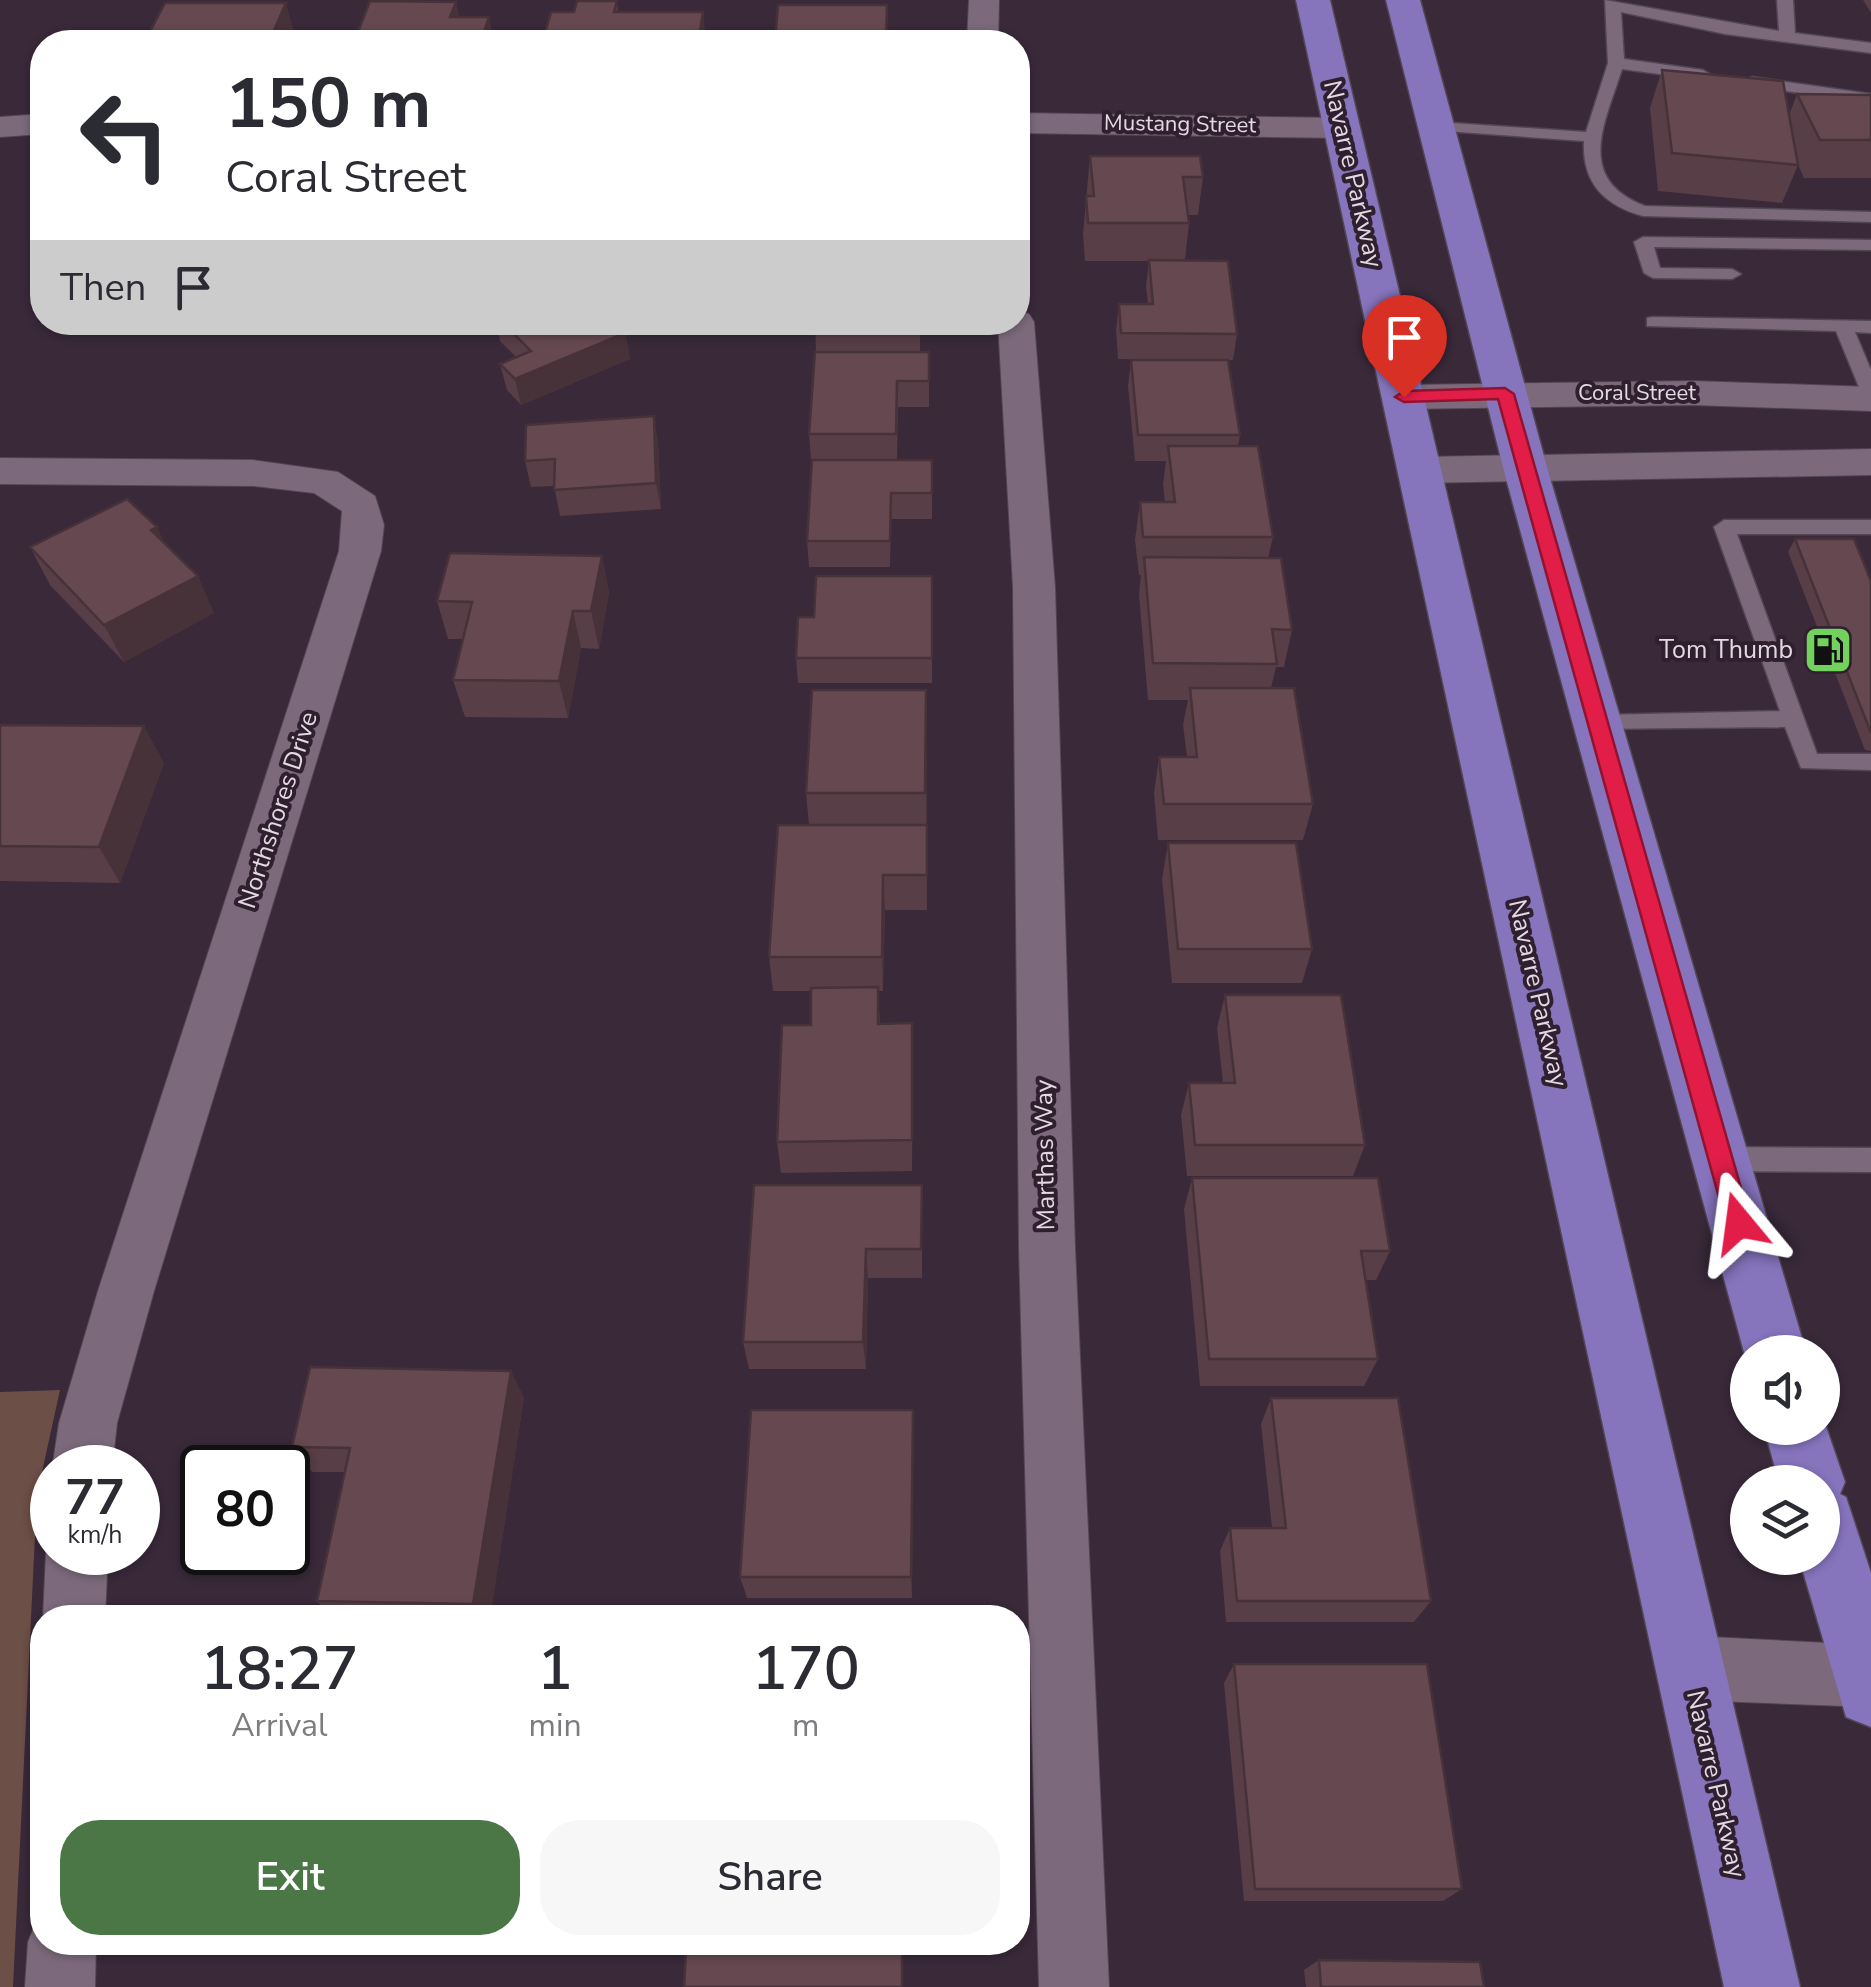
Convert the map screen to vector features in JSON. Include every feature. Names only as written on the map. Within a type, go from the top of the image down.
[{"type":"highway","name":"Navarre Parkway","points":[[1313,0],[1762,1987]]},
{"type":"highway","points":[[1403,0],[1526,471],[1770,1335]]},
{"type":"highway","points":[[1838,1575],[1869,1685]]},
{"type":"street","points":[[983,30],[984,0]]},
{"type":"street","name":"Mustang Street","points":[[1030,123],[1342,128]]},
{"type":"street","points":[[0,126],[30,125]]},
{"type":"street","name":"Marthas Way","points":[[1017,335],[1034,587],[1047,1248],[1074,1987]]},
{"type":"street","name":"Coral Street","points":[[1404,397],[1871,395]]},
{"type":"street","points":[[1420,470],[1871,462]]},
{"type":"street","name":"Northshores Drive","points":[[0,471],[253,473],[324,481],[360,505],[364,525],[360,550],[126,1291],[85,1445]]},
{"type":"street","points":[[75,1605],[76,1575]]},
{"type":"street","points":[[1690,1668],[1869,1685]]},
{"type":"street","points":[[60,1987],[61,1955]]},
{"type":"lane","points":[[1785,0],[1786,37]]},
{"type":"lane","points":[[1871,48],[1786,37],[1614,3],[1616,63],[1593,138],[1590,164],[1601,188],[1616,202],[1643,211],[1871,217]]},
{"type":"lane","points":[[1616,63],[1714,77]]},
{"type":"lane","points":[[1734,80],[1871,99]]},
{"type":"lane","points":[[1437,127],[1593,138]]},
{"type":"lane","points":[[1732,274],[1653,273],[1642,242],[1871,245]]},
{"type":"lane","points":[[1653,322],[1871,326]]},
{"type":"lane","points":[[1843,326],[1871,395]]},
{"type":"lane","points":[[1871,527],[1724,527],[1809,762],[1871,762]]},
{"type":"lane","points":[[1598,723],[1794,719]]},
{"type":"lane","points":[[1720,1159],[1871,1160]]},
{"type":"shaded area","points":[[60,1390],[48,1445],[30,1445],[30,1575],[33,1575],[13,1987],[0,1987],[0,1392]]},
{"type":"building","points":[[370,1],[456,2],[450,17],[489,17],[485,30],[359,30]]},
{"type":"building","points":[[577,1],[617,1],[614,12],[703,12],[700,30],[546,30],[551,12],[574,12]]},
{"type":"building","points":[[165,3],[286,3],[274,30],[151,30]]},
{"type":"building","points":[[778,5],[887,5],[886,30],[776,30]]},
{"type":"building","points":[[1662,70],[1783,81],[1798,165],[1672,153]]},
{"type":"building","points":[[1797,94],[1871,95],[1871,140],[1820,140]]},
{"type":"building","points":[[1090,156],[1200,156],[1203,177],[1183,177],[1189,223],[1088,223],[1086,196],[1094,196]]},
{"type":"building","points":[[1149,260],[1228,261],[1237,334],[1121,333],[1119,304],[1153,304]]},
{"type":"building","points":[[515,335],[620,335],[515,379],[500,364],[531,351]]},
{"type":"building","points":[[815,352],[929,352],[929,381],[897,381],[896,434],[809,434]]},
{"type":"building","points":[[1131,360],[1228,360],[1240,435],[1138,435]]},
{"type":"building","points":[[654,416],[656,483],[554,490],[555,459],[525,461],[526,425]]},
{"type":"building","points":[[1168,446],[1258,446],[1273,537],[1143,537],[1140,502],[1175,502]]},
{"type":"building","points":[[812,460],[932,460],[932,493],[891,493],[890,541],[807,541]]},
{"type":"building","points":[[127,499],[157,527],[151,530],[198,576],[104,625],[30,547]]},
{"type":"building","points":[[1795,539],[1854,539],[1871,581],[1871,733]]},
{"type":"building","points":[[450,553],[602,556],[591,611],[573,611],[559,681],[453,680],[472,602],[437,601]]},
{"type":"building","points":[[1144,557],[1281,558],[1292,630],[1272,629],[1277,664],[1153,663]]},
{"type":"building","points":[[816,576],[932,576],[932,658],[796,658],[798,617],[814,617]]},
{"type":"building","points":[[1190,688],[1294,688],[1313,804],[1164,804],[1159,757],[1197,757]]},
{"type":"building","points":[[812,690],[926,690],[925,793],[806,793]]},
{"type":"building","points":[[0,725],[144,726],[99,847],[0,846]]},
{"type":"building","points":[[778,825],[927,825],[927,875],[883,875],[882,957],[769,957]]},
{"type":"building","points":[[1168,843],[1296,843],[1312,949],[1178,949]]},
{"type":"building","points":[[878,987],[878,1024],[912,1023],[912,1140],[777,1142],[782,1025],[811,1025],[811,988]]},
{"type":"building","points":[[1225,995],[1341,995],[1365,1145],[1195,1145],[1189,1083],[1235,1083]]},
{"type":"building","points":[[1192,1178],[1378,1178],[1390,1251],[1361,1251],[1378,1359],[1209,1359]]},
{"type":"building","points":[[754,1185],[922,1185],[921,1249],[866,1249],[863,1342],[743,1342]]},
{"type":"building","points":[[310,1367],[511,1371],[473,1604],[317,1601],[350,1448],[292,1445]]},
{"type":"building","points":[[1271,1398],[1398,1398],[1431,1601],[1237,1601],[1230,1528],[1286,1528]]},
{"type":"building","points":[[751,1410],[913,1410],[911,1577],[740,1577]]},
{"type":"building","points":[[1234,1664],[1427,1664],[1462,1889],[1255,1889]]},
{"type":"building","points":[[686,1955],[902,1955],[902,1987],[684,1987]]},
{"type":"building","points":[[1319,1960],[1480,1962],[1484,1987],[1321,1987]]},
{"type":"place","name":"Tom Thumb","points":[[1828,650]]},
{"type":"route","points":[[1404,397],[1505,394],[1739,1223]]}]
